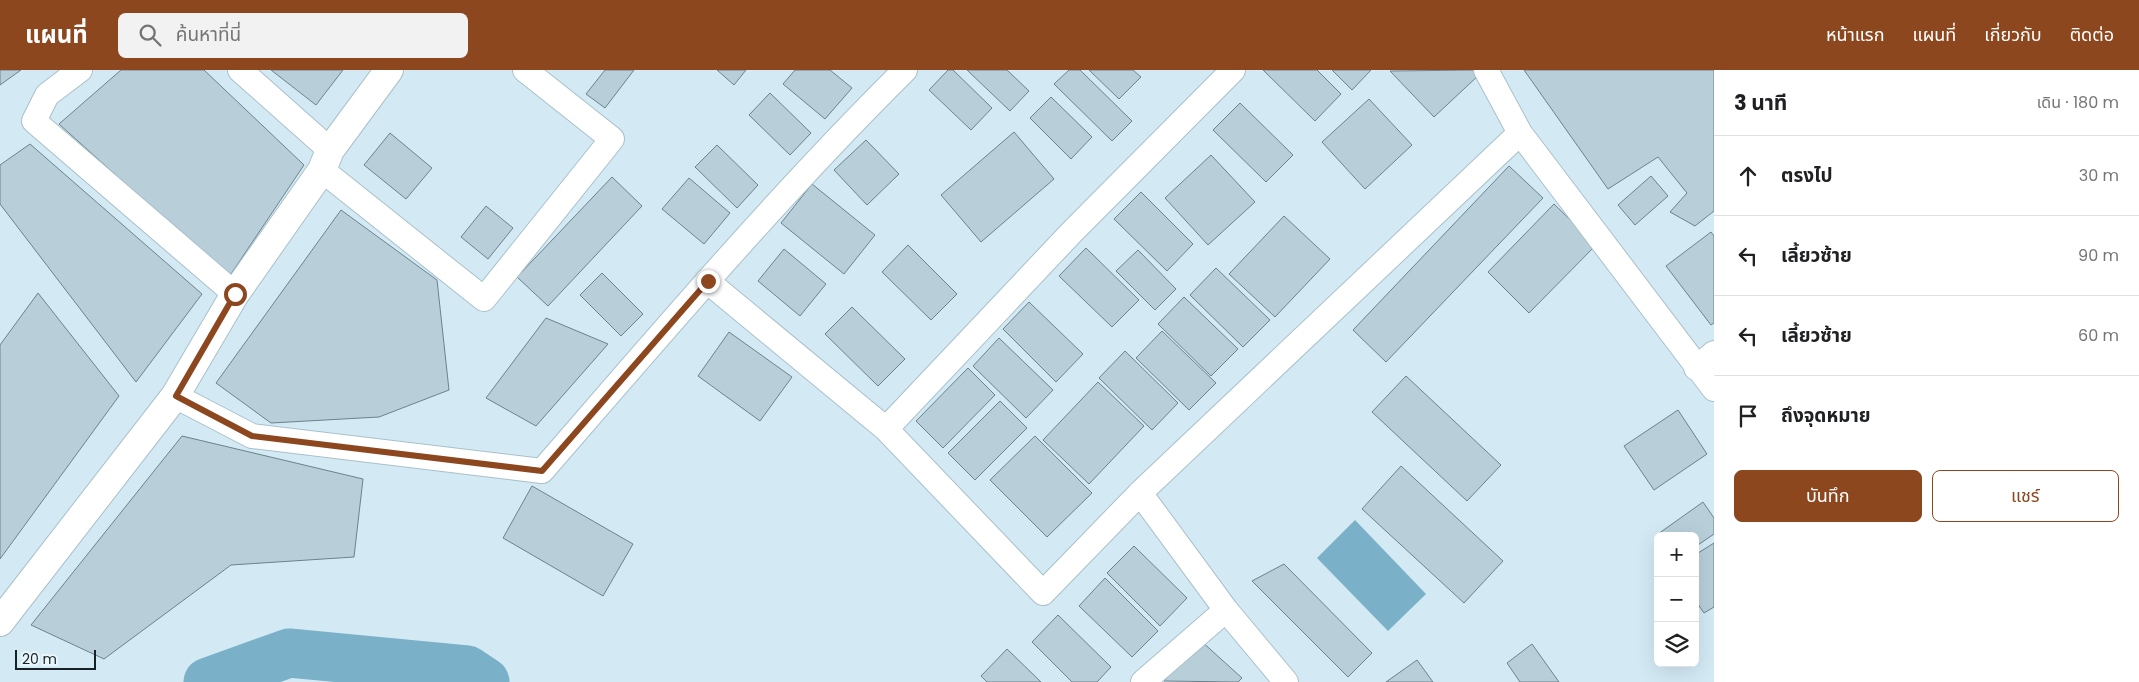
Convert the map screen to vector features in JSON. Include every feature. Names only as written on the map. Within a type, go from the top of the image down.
[{"type":"street","points":[[80,70],[47,95],[34,121],[235,294]]},
{"type":"street","points":[[240,70],[326,160],[484,299],[612,139],[525,70]]},
{"type":"street","points":[[0,622],[176,396],[235,294],[389,70]]},
{"type":"street","points":[[176,396],[252,436],[542,471],[708,281],[868,106],[905,70]]},
{"type":"street","points":[[886,429],[1071,233],[1233,70]]},
{"type":"street","points":[[1486,70],[1520,133],[1696,368],[1714,389]]},
{"type":"street","points":[[708,281],[886,429],[1043,593],[1140,493],[1520,133]]},
{"type":"street","points":[[1696,368],[1714,353]]},
{"type":"street","points":[[1140,493],[1226,610],[1286,682]]},
{"type":"street","points":[[1143,682],[1226,610]]},
{"type":"water","points":[[1355,520],[1426,594],[1388,631],[1317,558]]},
{"type":"building","points":[[0,70],[21,70],[0,85]]},
{"type":"building","points":[[121,70],[204,70],[304,165],[229,277],[59,124]]},
{"type":"building","points":[[271,70],[343,70],[316,105]]},
{"type":"building","points":[[605,70],[634,70],[605,108],[586,94]]},
{"type":"building","points":[[717,70],[746,70],[734,85]]},
{"type":"building","points":[[795,70],[830,70],[852,88],[825,119],[783,84]]},
{"type":"building","points":[[948,70],[953,70],[992,108],[971,130],[929,90]]},
{"type":"building","points":[[967,70],[1007,70],[1029,91],[1010,111]]},
{"type":"building","points":[[1069,70],[1080,70],[1132,121],[1112,141],[1054,84]]},
{"type":"building","points":[[1089,70],[1133,70],[1141,77],[1119,99]]},
{"type":"building","points":[[1263,70],[1317,70],[1341,94],[1315,121]]},
{"type":"building","points":[[1332,70],[1371,70],[1352,90]]},
{"type":"building","points":[[1477,70],[1480,74],[1434,117],[1390,71]]},
{"type":"building","points":[[1524,70],[1714,70],[1714,211],[1695,226],[1670,212],[1687,193],[1658,157],[1608,189]]},
{"type":"building","points":[[770,93],[811,133],[790,155],[749,115]]},
{"type":"building","points":[[1051,97],[1092,137],[1071,159],[1030,118]]},
{"type":"building","points":[[1369,99],[1412,145],[1365,189],[1322,142]]},
{"type":"building","points":[[1240,103],[1293,155],[1266,182],[1213,130]]},
{"type":"building","points":[[1014,132],[1054,179],[981,242],[941,195]]},
{"type":"building","points":[[390,133],[432,168],[406,199],[364,165]]},
{"type":"building","points":[[866,140],[899,174],[867,205],[834,170]]},
{"type":"building","points":[[30,144],[202,294],[136,382],[0,204],[0,165]]},
{"type":"building","points":[[717,145],[758,185],[737,208],[695,167]]},
{"type":"building","points":[[1211,155],[1255,202],[1208,245],[1165,198]]},
{"type":"building","points":[[1509,166],[1543,198],[1386,362],[1353,330]]},
{"type":"building","points":[[1651,176],[1668,196],[1635,225],[1618,205]]},
{"type":"building","points":[[612,177],[642,206],[548,306],[517,277]]},
{"type":"building","points":[[689,178],[730,213],[704,244],[662,209]]},
{"type":"building","points":[[812,184],[875,235],[844,274],[781,223]]},
{"type":"building","points":[[1141,192],[1193,244],[1167,271],[1114,219]]},
{"type":"building","points":[[1554,204],[1596,245],[1529,313],[1488,272]]},
{"type":"building","points":[[486,206],[513,228],[488,259],[461,237]]},
{"type":"building","points":[[341,210],[437,280],[449,390],[379,417],[271,423],[216,383]]},
{"type":"building","points":[[1284,216],[1330,259],[1275,317],[1229,274]]},
{"type":"building","points":[[1711,232],[1714,236],[1714,323],[1711,325],[1666,266]]},
{"type":"building","points":[[908,245],[957,294],[931,320],[882,272]]},
{"type":"building","points":[[1086,248],[1139,300],[1112,327],[1059,276]]},
{"type":"building","points":[[784,249],[826,284],[800,316],[758,281]]},
{"type":"building","points":[[1138,250],[1176,289],[1155,310],[1116,271]]},
{"type":"building","points":[[1216,268],[1270,320],[1243,347],[1190,295]]},
{"type":"building","points":[[602,273],[643,314],[621,336],[580,295]]},
{"type":"building","points":[[38,293],[119,396],[0,559],[0,345]]},
{"type":"building","points":[[1184,297],[1238,349],[1211,376],[1158,324]]},
{"type":"building","points":[[1029,302],[1083,354],[1056,382],[1003,329]]},
{"type":"building","points":[[852,307],[905,359],[878,386],[825,334]]},
{"type":"building","points":[[546,318],[608,344],[536,426],[486,398]]},
{"type":"building","points":[[1162,331],[1216,383],[1189,410],[1136,358]]},
{"type":"building","points":[[729,332],[792,377],[760,421],[698,376]]},
{"type":"building","points":[[999,338],[1053,390],[1026,418],[973,366]]},
{"type":"building","points":[[1125,351],[1178,403],[1152,430],[1099,378]]},
{"type":"building","points":[[968,368],[995,395],[943,448],[916,421]]},
{"type":"building","points":[[1406,376],[1501,465],[1467,501],[1372,412]]},
{"type":"building","points":[[1098,382],[1144,426],[1089,484],[1043,440]]},
{"type":"building","points":[[1000,401],[1027,428],[975,480],[948,453]]},
{"type":"building","points":[[1678,410],[1707,454],[1654,490],[1624,446]]},
{"type":"building","points":[[182,436],[363,479],[354,557],[231,565],[104,659],[31,625]]},
{"type":"building","points":[[1035,436],[1092,493],[1047,537],[990,480]]},
{"type":"building","points":[[1401,466],[1503,561],[1464,603],[1362,509]]},
{"type":"building","points":[[532,486],[633,544],[603,596],[503,538]]},
{"type":"building","points":[[1703,502],[1714,518],[1714,534],[1699,544],[1699,532],[1661,532]]},
{"type":"building","points":[[1714,543],[1714,607],[1704,613],[1699,606],[1699,552]]},
{"type":"building","points":[[1134,546],[1187,598],[1160,626],[1107,573]]},
{"type":"building","points":[[1284,564],[1372,653],[1348,677],[1252,581]]},
{"type":"building","points":[[1105,578],[1158,631],[1132,657],[1079,606]]},
{"type":"building","points":[[1058,615],[1111,667],[1097,682],[1072,682],[1032,642]]},
{"type":"building","points":[[1200,640],[1242,678],[1238,682],[1164,681]]},
{"type":"building","points":[[1532,644],[1559,682],[1520,682],[1507,663]]},
{"type":"building","points":[[1007,649],[1041,682],[987,682],[981,676]]},
{"type":"building","points":[[1417,660],[1433,682],[1386,682]]},
{"type":"waterway","points":[[208,682],[289,653],[467,670],[485,682]]},
{"type":"route","points":[[235,294],[176,396],[252,436],[542,471],[708,281]]}]
